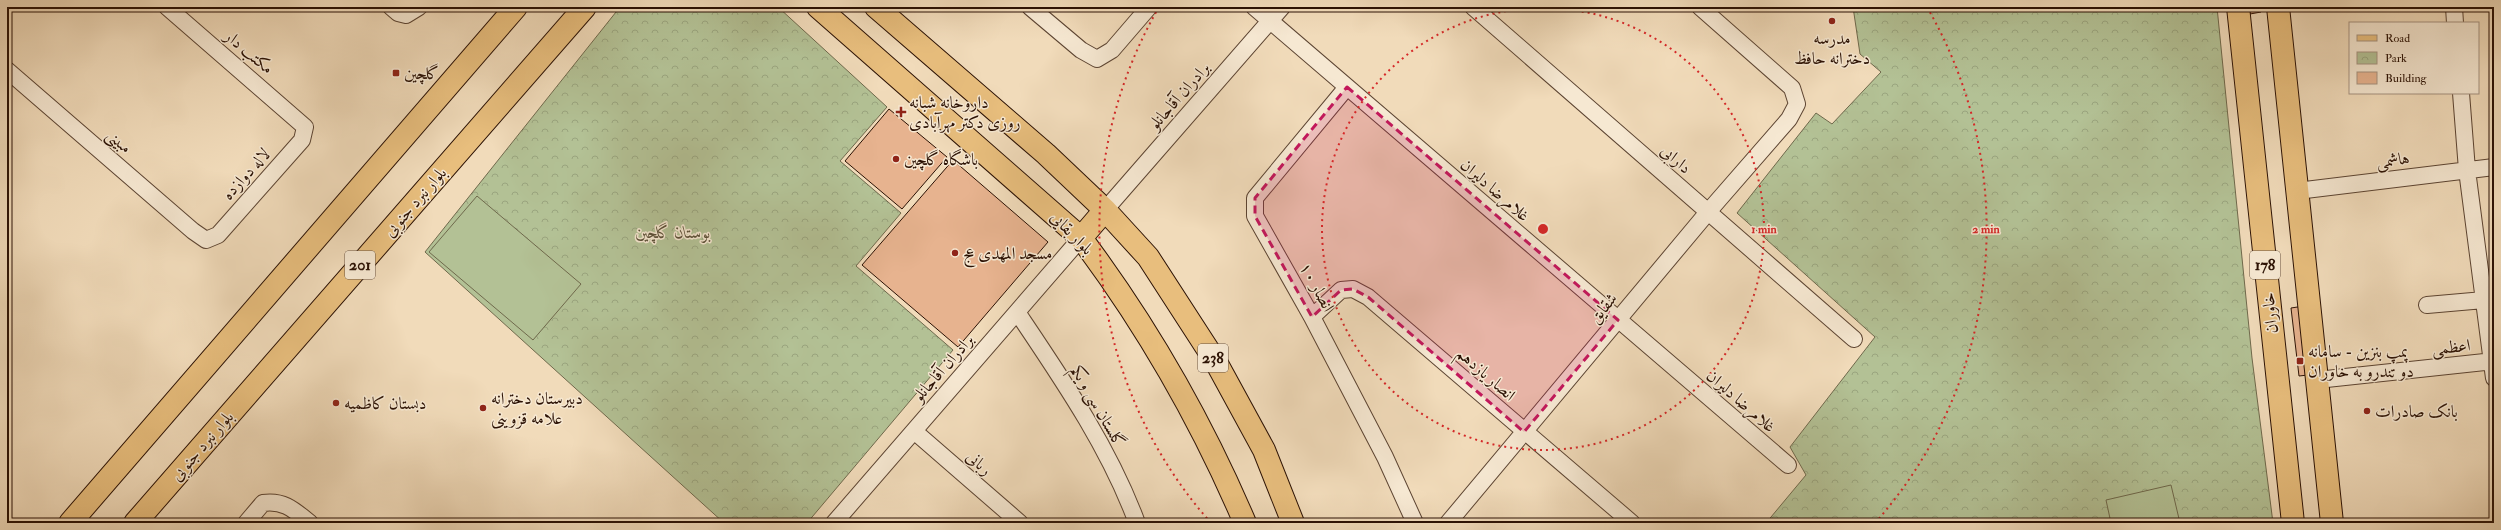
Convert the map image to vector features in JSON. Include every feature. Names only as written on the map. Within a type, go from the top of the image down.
[{"type":"main road","points":[[70,523],[516,7]]},
{"type":"main road","name":"بلوار نبرد جنوبی","points":[[135,523],[585,7]]},
{"type":"main road","name":"بلوار بقایی","points":[[818,7],[1081,238],[1110,277],[1170,371],[1220,465],[1246,523]]},
{"type":"main road","name":"238","points":[[876,7],[1046,154],[1105,210],[1148,257],[1216,362],[1264,450],[1293,523]]},
{"type":"main road","name":"خاوران","points":[[2238,7],[2293,523]]},
{"type":"main road","name":"178","points":[[2278,7],[2332,523]]},
{"type":"main road","points":[[1081,238],[1105,210]]},
{"type":"street","name":"مکتب دار","points":[[168,7],[305,127]]},
{"type":"street","points":[[392,7],[398,12],[413,11]]},
{"type":"street","points":[[1030,7],[1081,50],[1097,59],[1112,50],[1149,7]]},
{"type":"street","name":"غلامرضا دلیران","points":[[1254,7],[1788,465]]},
{"type":"street","name":"برادران آقاجانلو","points":[[1105,210],[1282,7]]},
{"type":"street","name":"دارابی","points":[[1473,7],[1854,339]]},
{"type":"street","name":"شقایق","points":[[1448,523],[1708,212],[1788,119],[1797,104],[1792,88],[1700,7]]},
{"type":"street","points":[[2454,7],[2455,22]]},
{"type":"street","name":"مبینی","points":[[7,70],[193,231],[206,240]]},
{"type":"street","name":"انصار ۱۰","points":[[1347,87],[1255,198],[1255,216],[1312,317],[1385,457],[1415,523]]},
{"type":"street","points":[[2461,94],[2467,170],[2494,378]]},
{"type":"street","name":"لاله دوازده","points":[[206,240],[218,235],[302,140],[305,127]]},
{"type":"street","name":"هاشمی","points":[[2297,191],[2494,167]]},
{"type":"street","name":"برادران آقاجانلو","points":[[834,523],[1081,238]]},
{"type":"street","name":"انصار یازدهم","points":[[1312,317],[1341,290],[1353,289],[1368,297],[1632,523]]},
{"type":"street","points":[[2427,305],[2484,300]]},
{"type":"street","name":"گلستان سی و یکم","points":[[1016,312],[1080,406],[1130,505],[1137,523]]},
{"type":"street","name":"اعظمی","points":[[2317,380],[2493,361]]},
{"type":"street","name":"ربانی","points":[[914,431],[1020,523]]},
{"type":"street","points":[[246,523],[263,503],[276,501],[290,506],[310,523]]},
{"type":"highlighted area","points":[[1347,87],[1618,320],[1524,432],[1368,297],[1353,289],[1341,290],[1312,317],[1255,216],[1255,198]]},
{"type":"green space","name":"بوستان گلچین","points":[[620,7],[778,7],[887,107],[840,161],[901,213],[856,266],[953,350],[807,523],[724,523],[425,252]]},
{"type":"green space","points":[[1853,7],[2217,7],[2252,358],[2273,523],[1766,523],[1806,475],[1790,447],[1875,337],[1737,213],[1816,113],[1832,124],[1881,72],[1860,54]]},
{"type":"green space","points":[[477,196],[581,284],[533,340],[429,252]]},
{"type":"green space","points":[[2171,485],[2180,523],[2111,523],[2106,500]]},
{"type":"building","points":[[2249,7],[2260,7],[2261,12],[2250,14]]},
{"type":"building","name":"باشگاه گلچین","points":[[889,109],[947,157],[902,209],[845,161]]},
{"type":"building","name":"مسجد المهدی عج","points":[[953,160],[1048,242],[958,347],[862,265]]},
{"type":"building","points":[[2304,306],[2308,375],[2299,376],[2291,308]]},
{"type":"place","name":"مدرسه دخترانه حافظ","points":[[1832,21]]},
{"type":"place","name":"گلچین","points":[[396,73]]},
{"type":"place","name":"داروخانه شبانه روزی دکتر مهرآبادی","points":[[901,112]]},
{"type":"place","name":"باشگاه گلچین","points":[[896,159]]},
{"type":"place","name":"مسجد المهدی عج","points":[[955,253]]},
{"type":"place","name":"پمپ بنزین - سامانه دو تندرو به خاوران","points":[[2300,361]]},
{"type":"place","name":"دبستان کاظمیه","points":[[336,403]]},
{"type":"place","name":"دبیرستان دخترانه علامه قزوینی","points":[[483,408]]},
{"type":"place","name":"بانک صادرات","points":[[2367,411]]}]
